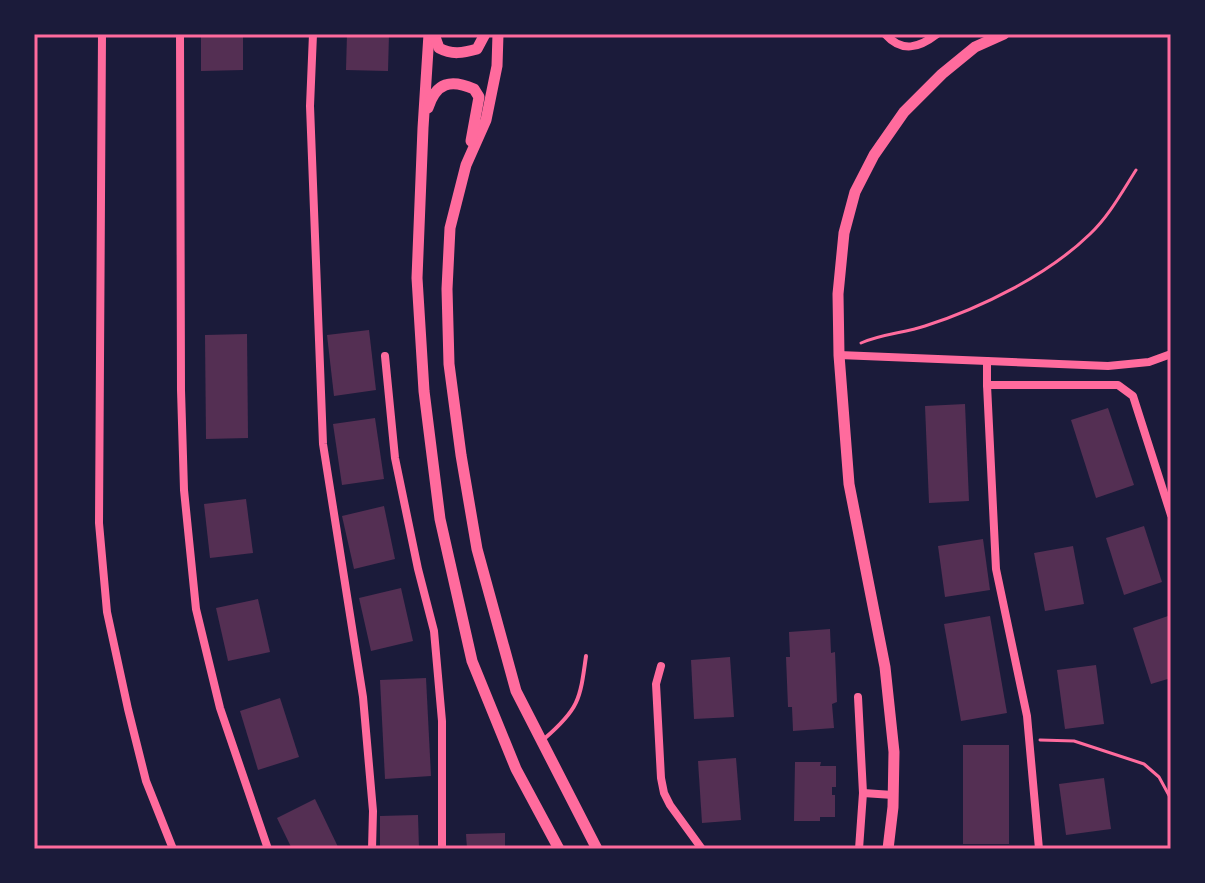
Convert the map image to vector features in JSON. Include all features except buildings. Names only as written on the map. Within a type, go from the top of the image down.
[{"type":"main road","points":[[431,34],[439,48],[454,53],[477,49],[485,34]]},
{"type":"main road","points":[[431,34],[423,128],[417,278],[424,391],[440,519],[472,661],[516,769],[559,849]]},
{"type":"main road","points":[[466,165],[486,120],[497,66],[498,34]]},
{"type":"main road","points":[[888,849],[894,752],[885,667],[849,484],[839,355],[838,294],[844,233],[855,192],[874,155],[904,112],[975,47],[1004,34]]},
{"type":"main road","points":[[423,128],[431,100],[445,84],[454,83],[474,89],[479,97],[477,117],[450,228],[447,289],[449,364],[461,455],[477,549],[516,691],[597,849]]},
{"type":"street","points":[[102,34],[99,523],[107,612],[128,709],[146,781],[173,849]]},
{"type":"street","points":[[180,34],[181,390],[184,490],[196,609],[220,708],[268,849]]},
{"type":"street","points":[[313,34],[310,106],[323,444],[363,697],[373,811],[372,849]]},
{"type":"street","points":[[885,34],[899,45],[910,46],[924,44],[937,34]]},
{"type":"street","points":[[839,355],[1108,366],[1149,362],[1171,354]]},
{"type":"street","points":[[385,356],[395,458],[434,631],[442,721],[442,849]]},
{"type":"street","points":[[987,361],[996,569],[1027,716],[1039,849]]},
{"type":"street","points":[[987,385],[1118,385],[1133,396],[1171,515]]},
{"type":"street","points":[[661,666],[656,684],[664,793],[702,849]]},
{"type":"street","points":[[858,697],[863,793],[859,849]]},
{"type":"street","points":[[863,793],[893,795]]},
{"type":"lane","points":[[542,741],[575,708],[586,656]]},
{"type":"path","points":[[839,355],[864,341],[926,326],[975,306],[1050,267],[1098,225],[1136,170]]},
{"type":"path","points":[[1028,739],[1074,741],[1144,764],[1159,777],[1171,799]]}]
